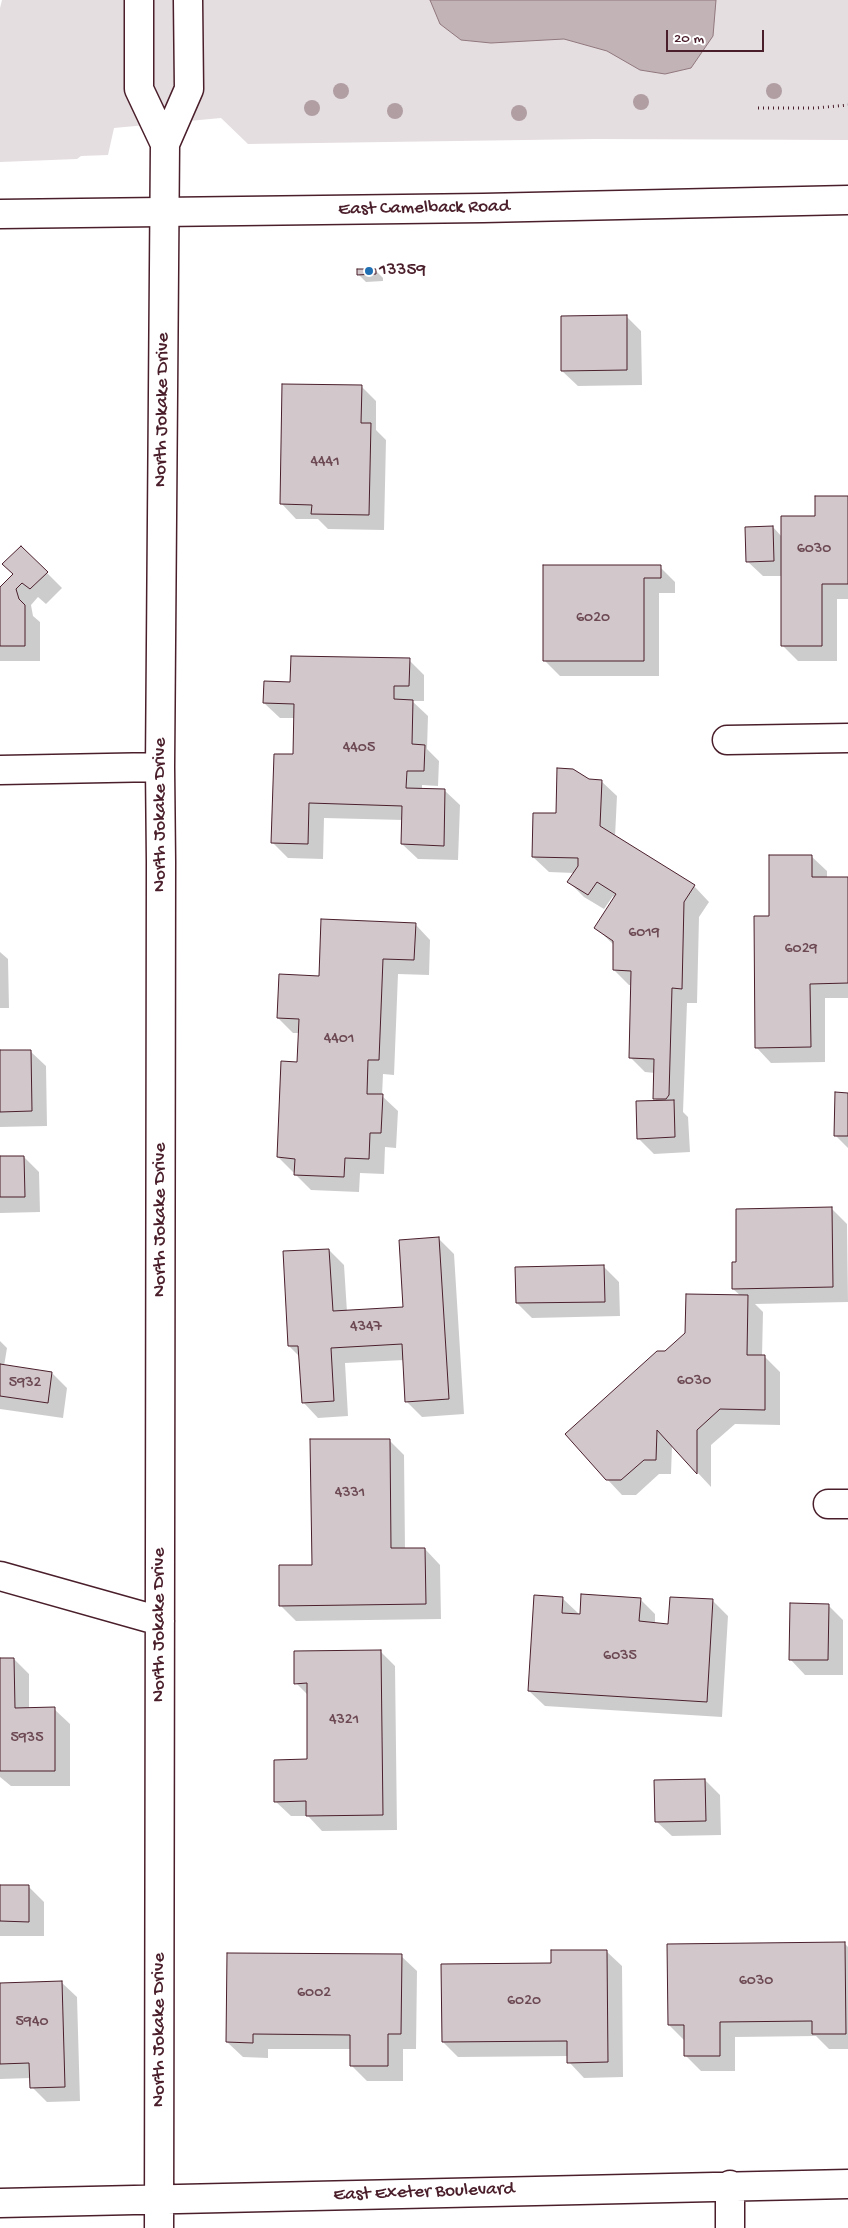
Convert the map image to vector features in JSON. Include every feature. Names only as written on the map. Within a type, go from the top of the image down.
[{"type":"street","points":[[139,0],[139,89],[165,144]]},
{"type":"street","points":[[165,144],[189,89],[188,0]]},
{"type":"street","name":"North Jokake Drive","points":[[159,2228],[160,767],[165,144]]},
{"type":"street","name":"East Camelback Road","points":[[0,214],[165,213],[848,200]]},
{"type":"street","points":[[726,740],[848,738]]},
{"type":"street","points":[[0,770],[160,767]]},
{"type":"street","points":[[0,1576],[160,1621]]},
{"type":"street","name":"East Exeter Boulevard","points":[[0,2202],[160,2200],[730,2185],[848,2184]]},
{"type":"street","points":[[730,2185],[730,2228]]},
{"type":"path","points":[[758,108],[816,108],[848,105]]},
{"type":"shaded area","points":[[2,0],[848,0],[848,140],[594,139],[248,144],[221,118],[114,128],[108,155],[81,156],[77,159],[0,162],[0,8]]},
{"type":"shaded area","points":[[430,0],[716,0],[713,36],[691,68],[665,74],[640,70],[607,51],[564,39],[491,43],[461,40],[440,24]]},
{"type":"building","points":[[357,269],[376,269],[376,274],[357,275]]},
{"type":"building","points":[[627,315],[627,370],[561,371],[561,316]]},
{"type":"building","points":[[282,384],[362,385],[361,423],[371,423],[369,515],[311,514],[312,505],[280,504]]},
{"type":"building","points":[[815,496],[848,496],[848,584],[822,584],[822,646],[781,646],[781,516],[815,516]]},
{"type":"building","points":[[773,526],[774,561],[746,562],[745,527]]},
{"type":"building","points":[[21,546],[48,572],[30,589],[22,583],[16,589],[19,599],[25,605],[25,646],[0,646],[0,587],[13,574],[2,564]]},
{"type":"building","points":[[543,565],[661,565],[661,578],[644,578],[644,661],[543,661]]},
{"type":"building","points":[[291,656],[410,658],[409,686],[394,686],[394,699],[413,700],[412,744],[425,745],[424,771],[407,771],[406,788],[445,789],[444,846],[401,844],[402,806],[309,803],[308,844],[271,843],[274,754],[293,754],[294,704],[263,703],[264,681],[290,682]]},
{"type":"building","points":[[557,768],[573,769],[589,779],[602,780],[600,826],[695,885],[684,902],[682,989],[672,988],[669,1095],[666,1099],[653,1099],[654,1059],[629,1058],[631,971],[613,970],[613,941],[594,928],[616,894],[597,882],[588,895],[567,882],[578,866],[578,858],[532,857],[533,813],[556,813]]},
{"type":"building","points":[[769,855],[812,855],[812,877],[848,877],[848,983],[810,984],[811,1047],[755,1048],[754,916],[769,916]]},
{"type":"building","points":[[321,919],[416,923],[414,960],[383,959],[379,1060],[368,1060],[367,1094],[383,1094],[381,1133],[370,1133],[369,1159],[345,1158],[344,1177],[294,1175],[295,1159],[277,1157],[281,1061],[297,1062],[299,1019],[277,1018],[279,974],[319,976]]},
{"type":"building","points":[[0,1050],[31,1050],[32,1111],[0,1112]]},
{"type":"building","points":[[835,1092],[848,1093],[848,1136],[834,1136]]},
{"type":"building","points":[[674,1100],[675,1137],[637,1139],[636,1101]]},
{"type":"building","points":[[0,1156],[24,1156],[25,1197],[0,1197]]},
{"type":"building","points":[[832,1207],[833,1287],[732,1289],[732,1262],[736,1262],[736,1209]]},
{"type":"building","points":[[439,1237],[449,1399],[405,1402],[402,1344],[331,1348],[334,1401],[302,1403],[298,1346],[288,1346],[283,1251],[329,1249],[333,1311],[403,1307],[399,1240]]},
{"type":"building","points":[[604,1265],[605,1302],[516,1303],[515,1267]]},
{"type":"building","points":[[686,1294],[748,1295],[747,1355],[765,1355],[765,1410],[720,1409],[697,1430],[697,1474],[657,1430],[656,1460],[644,1460],[621,1480],[606,1480],[565,1434],[657,1351],[665,1351],[685,1333]]},
{"type":"building","points":[[0,1364],[52,1372],[48,1403],[0,1396]]},
{"type":"building","points":[[310,1439],[390,1439],[391,1548],[425,1548],[426,1604],[279,1606],[279,1565],[312,1565]]},
{"type":"building","points":[[581,1594],[641,1598],[639,1621],[668,1624],[670,1597],[713,1599],[707,1702],[528,1691],[534,1595],[563,1597],[562,1613],[580,1614]]},
{"type":"building","points":[[790,1603],[829,1604],[828,1660],[789,1660]]},
{"type":"building","points":[[381,1650],[383,1815],[306,1816],[306,1801],[274,1802],[274,1760],[307,1759],[307,1683],[294,1684],[294,1651]]},
{"type":"building","points":[[0,1658],[14,1658],[15,1708],[55,1707],[55,1771],[0,1771]]},
{"type":"building","points":[[705,1779],[706,1821],[655,1822],[654,1780]]},
{"type":"building","points":[[0,1885],[29,1885],[29,1922],[0,1921]]},
{"type":"building","points":[[845,1942],[846,2034],[812,2034],[812,2021],[720,2022],[720,2056],[684,2056],[684,2025],[668,2025],[667,1944]]},
{"type":"building","points":[[551,1950],[607,1950],[608,2062],[567,2063],[567,2041],[442,2042],[441,1964],[551,1963]]},
{"type":"building","points":[[227,1953],[402,1954],[401,2034],[388,2034],[388,2066],[350,2066],[350,2035],[253,2034],[253,2043],[226,2042]]},
{"type":"building","points":[[62,1981],[65,2087],[30,2088],[29,2063],[0,2064],[0,1983]]},
{"type":"place","name":"13359","points":[[369,271]]}]
